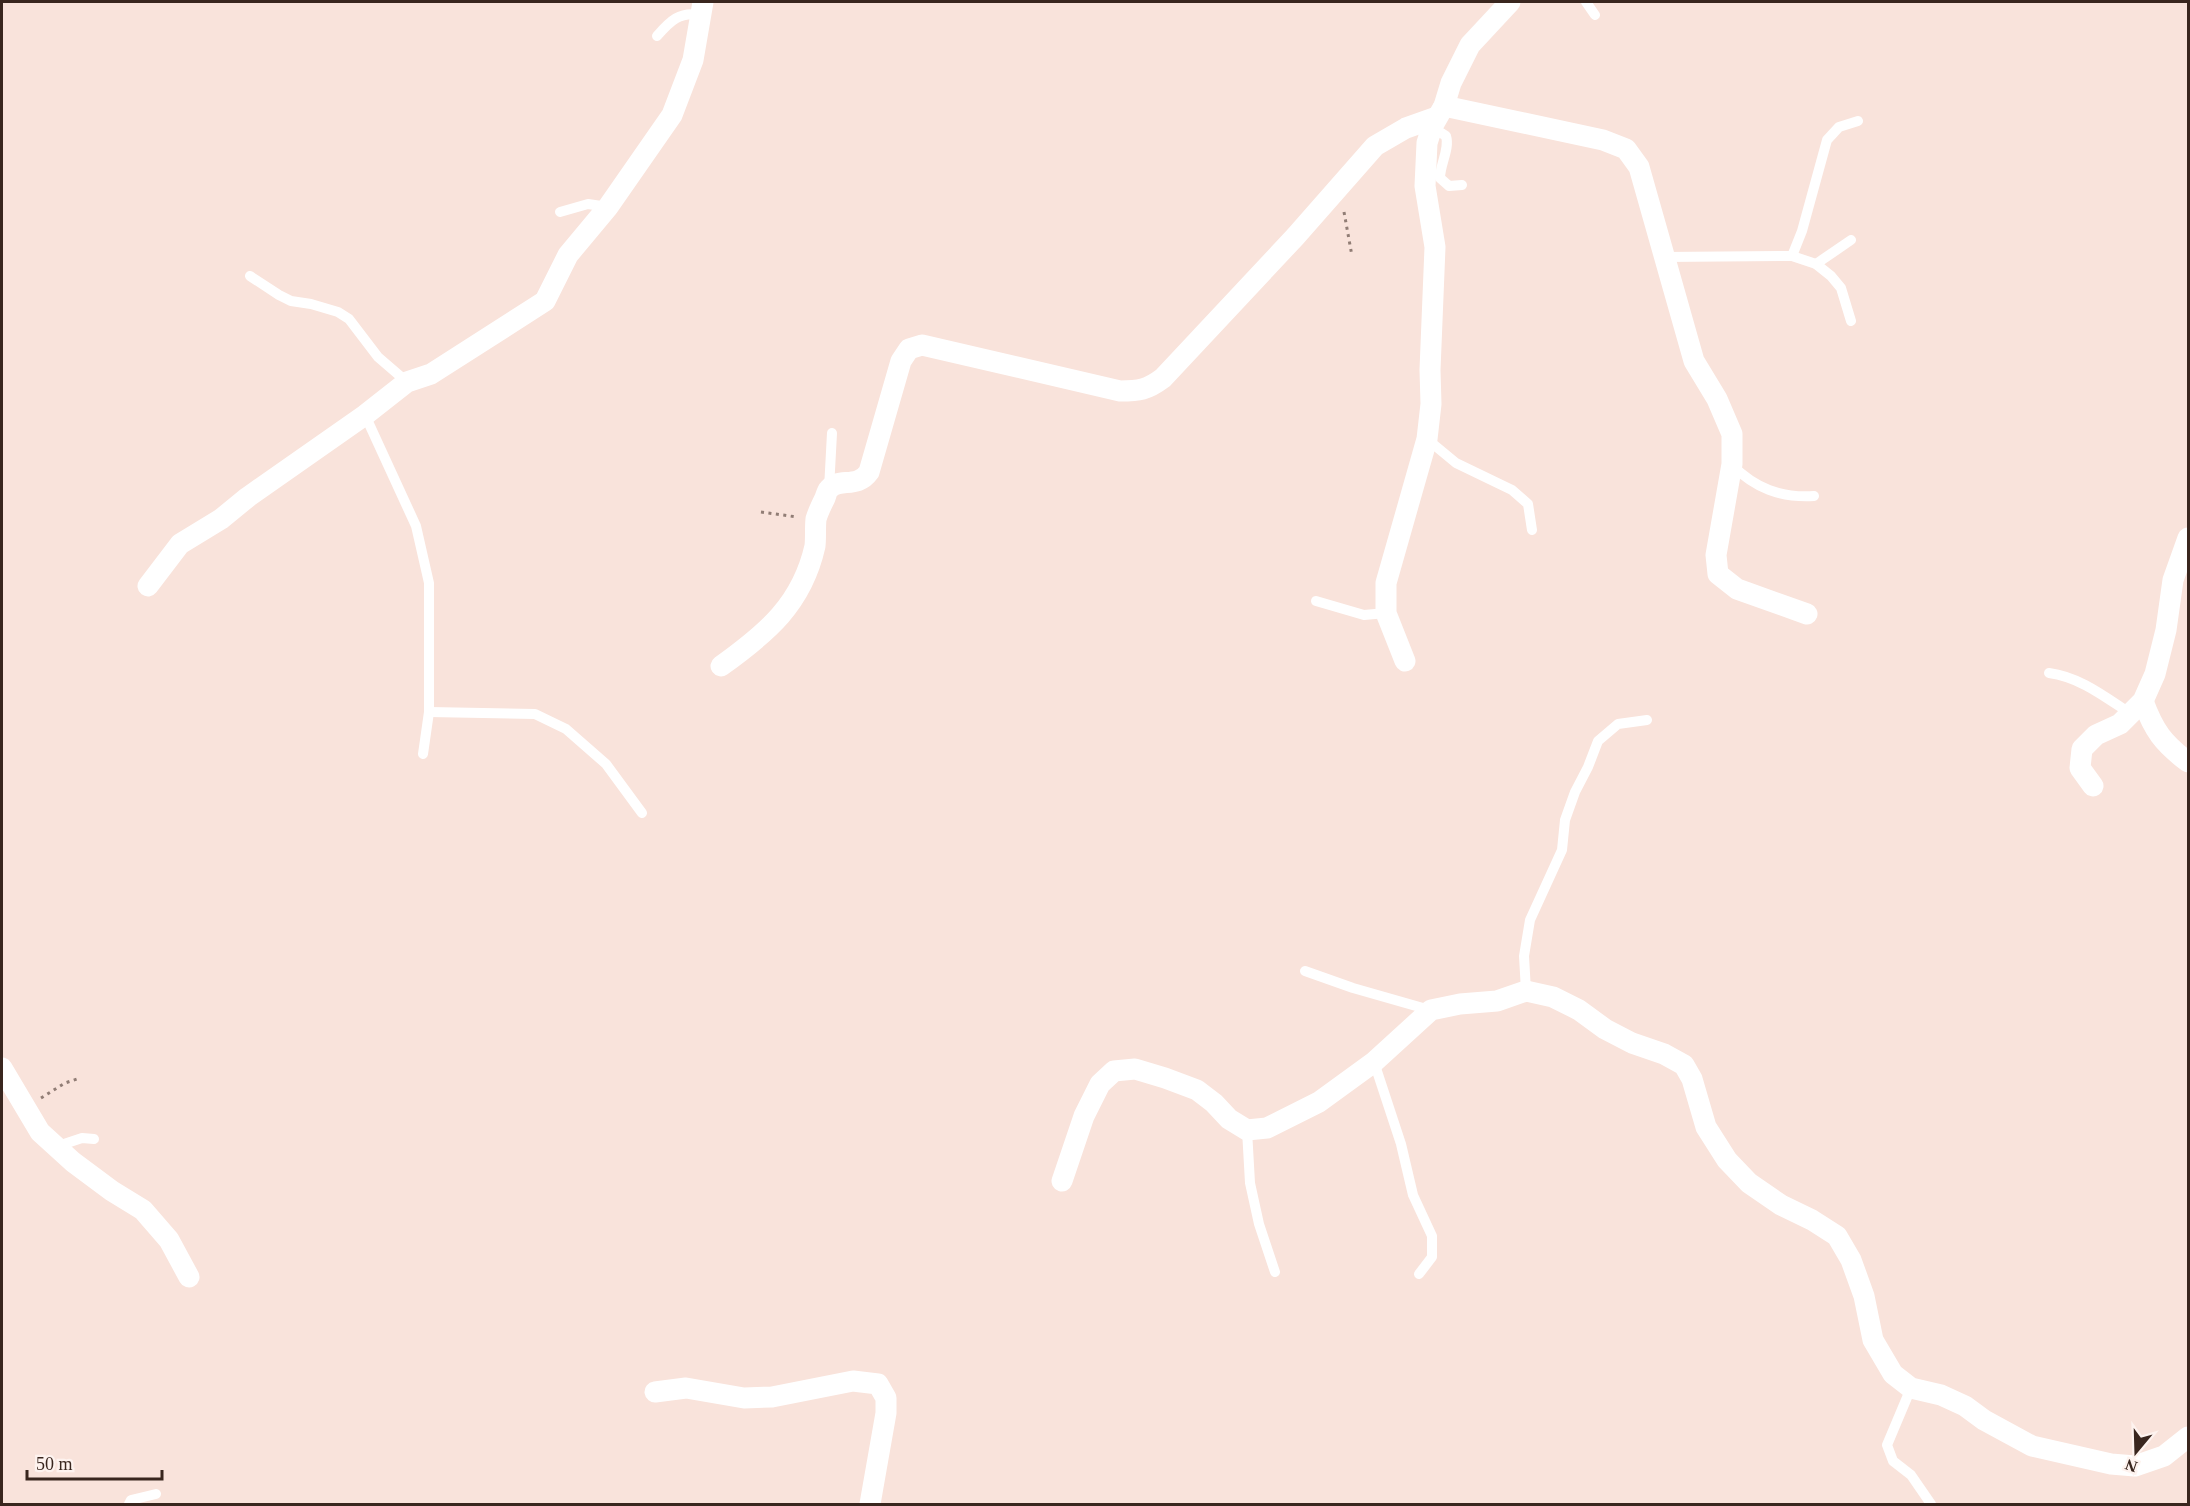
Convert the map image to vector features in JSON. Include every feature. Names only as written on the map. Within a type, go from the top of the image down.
[{"type":"street","points":[[1405,661],[1386,613],[1386,583],[1427,438],[1431,404],[1430,370],[1435,247],[1425,186],[1427,143],[1470,45],[1510,2]]},
{"type":"street","points":[[148,586],[180,544],[220,519],[407,382],[431,374],[545,301],[568,255],[608,207],[672,115],[693,60],[702,8]]},
{"type":"street","points":[[721,666],[743,650],[785,611],[798,593],[815,545],[816,518],[829,489],[838,484],[853,483],[864,479],[869,472],[901,361],[909,349],[922,345],[1119,391],[1138,391],[1150,387],[1163,378],[1288,245],[1375,146],[1406,128],[1438,117],[1604,140],[1626,149],[1639,166],[1694,361],[1717,399],[1732,434],[1732,464],[1716,555],[1718,574],[1737,589],[1807,614]]},
{"type":"street","points":[[2093,786],[2080,768],[2082,749],[2096,735],[2120,724],[2137,707],[2155,674],[2166,630],[2173,580],[2188,538]]},
{"type":"street","points":[[2137,707],[2172,750],[2188,762]]},
{"type":"street","points":[[1062,1181],[1084,1116],[1100,1084],[1114,1071],[1135,1069],[1197,1090],[1229,1119],[1247,1130],[1267,1128],[1319,1102],[1374,1062],[1431,1010],[1460,1004],[1497,1001],[1526,991],[1553,997],[1579,1010],[1605,1029],[1684,1065],[1692,1079],[1706,1127],[1727,1160],[1749,1183],[1837,1236],[1851,1260],[1864,1296],[1873,1340],[1893,1374],[1911,1388],[1941,1395],[1965,1406],[1984,1420],[2032,1446],[2110,1464],[2134,1466],[2164,1456],[2188,1437]]},
{"type":"street","points":[[2,1068],[40,1132],[55,1147],[112,1191],[143,1210],[169,1240],[189,1277]]},
{"type":"street","points":[[655,1392],[686,1388],[744,1398],[772,1397],[853,1381],[878,1384],[886,1398],[886,1413],[870,1504]]},
{"type":"lane","points":[[1586,2],[1595,15]]},
{"type":"lane","points":[[657,36],[676,17],[702,8]]},
{"type":"lane","points":[[1438,117],[1448,143],[1440,165],[1440,178],[1449,186],[1462,185]]},
{"type":"lane","points":[[1792,256],[1802,231],[1827,140],[1839,127],[1858,121]]},
{"type":"lane","points":[[561,212],[588,204],[608,207]]},
{"type":"lane","points":[[1816,264],[1851,240]]},
{"type":"lane","points":[[1664,257],[1792,256],[1816,264],[1841,288],[1851,321]]},
{"type":"lane","points":[[250,276],[285,298],[338,312],[349,319],[378,357],[407,382]]},
{"type":"lane","points":[[365,415],[416,526],[429,583],[429,712],[423,754]]},
{"type":"lane","points":[[829,489],[832,433]]},
{"type":"lane","points":[[1427,438],[1456,463],[1512,490],[1528,504],[1532,530]]},
{"type":"lane","points":[[1732,464],[1748,480],[1770,490],[1798,497],[1814,496]]},
{"type":"lane","points":[[1316,601],[1364,615],[1386,613]]},
{"type":"lane","points":[[2049,673],[2063,675],[2137,707]]},
{"type":"lane","points":[[429,712],[535,714],[566,729],[606,764],[642,813]]},
{"type":"lane","points":[[1526,991],[1524,956],[1530,920],[1562,850],[1565,820],[1575,792],[1598,741],[1618,724],[1647,720]]},
{"type":"lane","points":[[1305,971],[1353,988],[1431,1010]]},
{"type":"lane","points":[[1374,1062],[1401,1144],[1413,1195],[1432,1236],[1432,1257],[1419,1274]]},
{"type":"lane","points":[[1247,1130],[1250,1183],[1259,1224],[1275,1272]]},
{"type":"lane","points":[[55,1147],[82,1138],[94,1139]]},
{"type":"lane","points":[[1911,1388],[1887,1445],[1893,1461],[1911,1474],[1930,1504]]},
{"type":"lane","points":[[129,1504],[131,1500],[156,1494]]},
{"type":"path","points":[[1337,187],[1352,256]]},
{"type":"path","points":[[761,512],[816,518]]},
{"type":"path","points":[[25,1110],[65,1083],[80,1078]]}]
